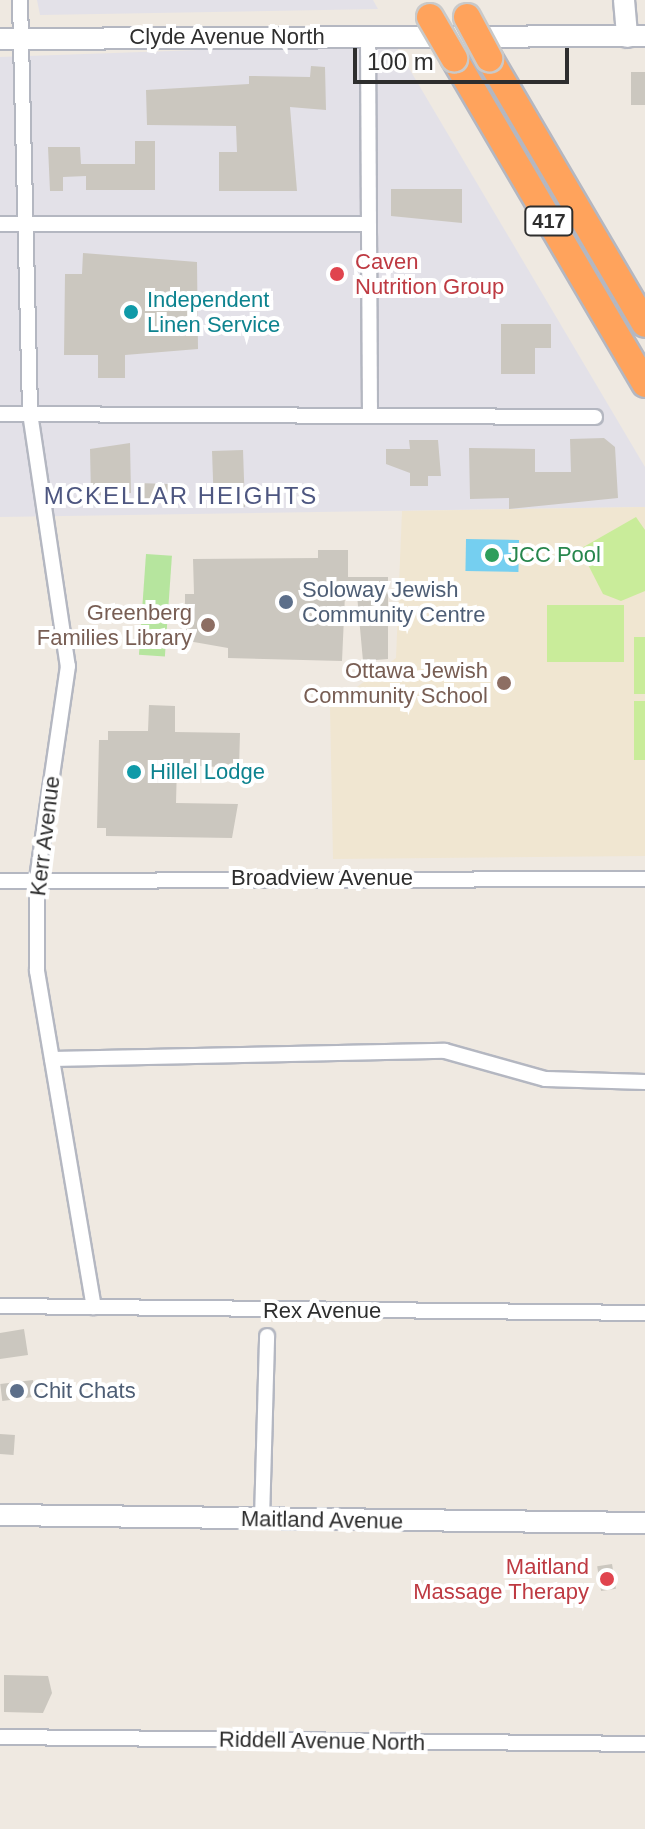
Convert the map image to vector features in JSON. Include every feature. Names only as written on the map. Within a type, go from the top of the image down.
[{"type":"highway","name":"417","points":[[425,8],[645,384]]},
{"type":"highway","name":"417","points":[[462,8],[645,324]]},
{"type":"street","name":"Kerr Avenue","points":[[20,0],[25,38],[30,413],[68,666],[37,878],[37,971],[94,1307]]},
{"type":"street","points":[[624,0],[636,36]]},
{"type":"street","name":"Clyde Avenue North","points":[[0,39],[636,36]]},
{"type":"street","points":[[368,37],[370,415]]},
{"type":"street","points":[[0,224],[368,224]]},
{"type":"street","points":[[0,414],[595,417]]},
{"type":"street","name":"Broadview Avenue","points":[[0,881],[37,878],[645,879]]},
{"type":"street","points":[[52,1059],[445,1051],[545,1079],[645,1082]]},
{"type":"street","name":"Rex Avenue","points":[[0,1306],[645,1313]]},
{"type":"street","points":[[262,1519],[267,1336]]},
{"type":"street","name":"Maitland Avenue","points":[[0,1515],[645,1523]]},
{"type":"street","name":"Riddell Avenue North","points":[[0,1737],[645,1744]]},
{"type":"shaded area","points":[[37,0],[373,0],[378,9],[40,15]]},
{"type":"shaded area","points":[[394,43],[645,467],[645,507],[0,517],[0,57]]},
{"type":"shaded area","name":"Ottawa Jewish Community School","points":[[645,507],[645,856],[333,859],[330,707],[396,658],[402,511]]},
{"type":"green space","points":[[636,517],[645,530],[645,591],[621,601],[603,594],[580,549]]},
{"type":"green space","points":[[146,554],[172,556],[165,657],[139,655]]},
{"type":"green space","points":[[547,605],[624,605],[624,662],[547,662]]},
{"type":"green space","points":[[634,637],[645,637],[645,694],[634,694]]},
{"type":"green space","points":[[634,701],[645,701],[645,760],[634,760]]},
{"type":"water","name":"JCC Pool","points":[[466,539],[519,540],[518,572],[465,571]]},
{"type":"building","points":[[311,66],[325,67],[326,110],[290,107],[297,191],[219,191],[219,152],[237,152],[236,126],[147,125],[146,90],[249,84],[249,76],[310,77]]},
{"type":"building","points":[[631,72],[645,72],[645,105],[631,105]]},
{"type":"building","points":[[135,141],[155,141],[155,190],[86,190],[86,176],[63,177],[63,191],[50,191],[48,147],[80,147],[81,164],[135,164]]},
{"type":"building","points":[[391,189],[462,189],[462,223],[391,216]]},
{"type":"building","name":"Independent Linen Service","points":[[83,253],[197,262],[198,349],[125,355],[125,378],[98,378],[98,355],[64,355],[65,274],[82,274]]},
{"type":"building","points":[[501,324],[551,324],[551,348],[535,348],[535,374],[501,374]]},
{"type":"building","points":[[604,438],[615,447],[618,498],[509,509],[509,498],[470,499],[469,448],[535,449],[535,472],[571,472],[570,439]]},
{"type":"building","points":[[409,440],[438,440],[441,476],[428,476],[428,486],[410,486],[410,473],[386,464],[386,449],[410,449]]},
{"type":"building","points":[[130,443],[131,493],[91,496],[90,449]]},
{"type":"building","points":[[243,450],[245,507],[214,508],[212,451]]},
{"type":"building","points":[[138,483],[175,484],[174,502],[137,501]]},
{"type":"building","name":"Soloway Jewish Community Centre","points":[[318,550],[348,550],[348,577],[388,577],[388,659],[363,661],[357,595],[345,595],[342,661],[228,658],[228,648],[188,641],[178,631],[185,624],[185,594],[194,594],[193,559],[318,558]]},
{"type":"building","name":"Hillel Lodge","points":[[149,705],[175,706],[175,732],[240,733],[239,768],[177,765],[176,803],[238,804],[232,838],[106,836],[106,828],[97,828],[99,740],[108,740],[108,731],[148,731]]},
{"type":"building","points":[[24,1329],[28,1355],[0,1359],[0,1333]]},
{"type":"building","name":"Chit Chats","points":[[33,1380],[35,1397],[2,1401],[0,1384]]},
{"type":"building","points":[[0,1434],[15,1435],[14,1455],[0,1454]]},
{"type":"building","name":"Maitland Massage Therapy","points":[[612,1564],[616,1589],[601,1591],[597,1566]]},
{"type":"building","points":[[4,1675],[48,1676],[52,1693],[43,1713],[4,1712]]},
{"type":"place","name":"Caven Nutrition Group","points":[[337,274]]},
{"type":"place","name":"Independent Linen Service","points":[[131,312]]},
{"type":"place","name":"JCC Pool","points":[[492,555]]},
{"type":"place","name":"Soloway Jewish Community Centre","points":[[286,602]]},
{"type":"place","name":"Greenberg Families Library","points":[[208,625]]},
{"type":"place","name":"Ottawa Jewish Community School","points":[[504,683]]},
{"type":"place","name":"Hillel Lodge","points":[[134,772]]},
{"type":"place","name":"Chit Chats","points":[[17,1391]]},
{"type":"place","name":"Maitland Massage Therapy","points":[[607,1579]]},
{"type":"district","name":"MCKELLAR HEIGHTS","points":[[181,496]]}]
